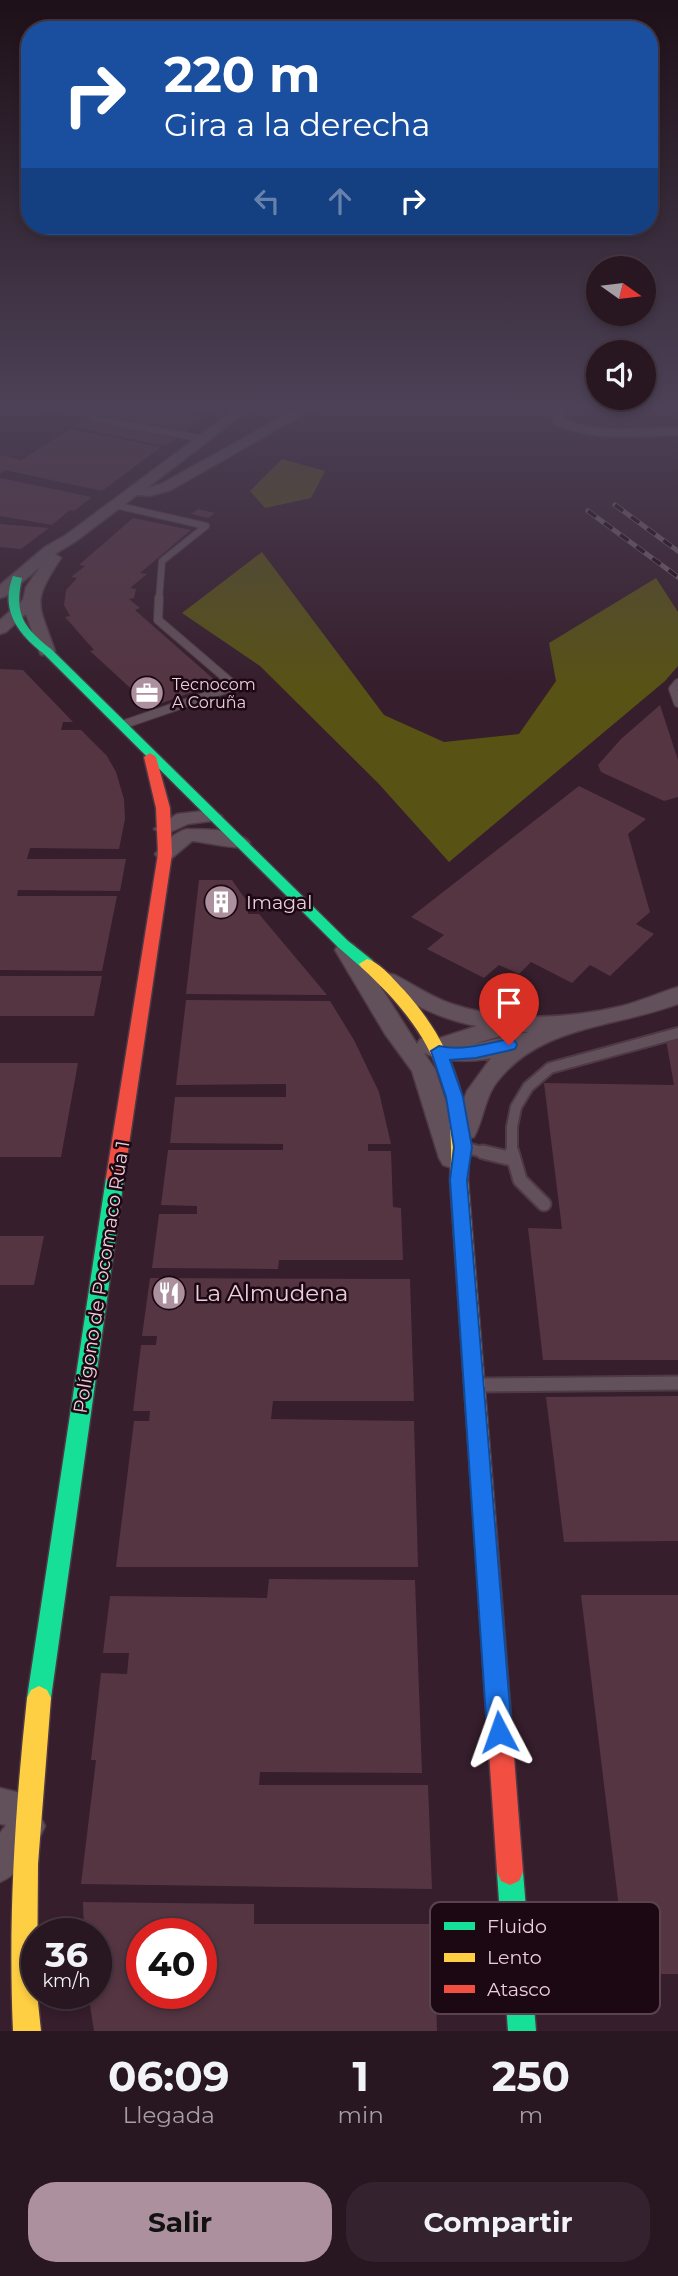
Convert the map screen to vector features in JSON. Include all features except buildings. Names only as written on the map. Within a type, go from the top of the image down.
[{"type":"street","points":[[0,593],[50,550],[71,538],[123,499]]},
{"type":"street","points":[[47,651],[30,602],[34,587],[47,564],[71,538]]},
{"type":"street","points":[[0,629],[7,617],[17,578]]},
{"type":"street","points":[[7,617],[30,602]]},
{"type":"street","points":[[7,617],[36,623]]},
{"type":"street","points":[[7,617],[32,641]]},
{"type":"street","points":[[0,635],[21,636],[47,651],[149,755],[343,944],[378,984],[393,1028],[431,1060],[454,1097],[463,1147]]},
{"type":"street","name":"Polígono de Pocomaco Rúa 1","points":[[27,2031],[13,1816],[34,1726],[165,854],[159,786],[149,755]]},
{"type":"street","points":[[164,829],[184,818],[212,816]]},
{"type":"street","points":[[165,854],[212,816]]},
{"type":"street","points":[[187,835],[222,837],[240,844]]},
{"type":"street","points":[[378,984],[445,1010],[481,1018],[523,1033]]},
{"type":"street","points":[[431,1060],[449,1054],[476,1052],[523,1033],[639,1009],[678,995]]},
{"type":"street","points":[[458,1180],[467,1115],[481,1087],[523,1033]]},
{"type":"street","points":[[431,1060],[458,1180],[512,1902]]},
{"type":"street","name":"Polígono de Pocomaco Rúa 1","points":[[0,1797],[6,1790],[34,1726]]},
{"type":"street","points":[[0,1864],[13,1816]]},
{"type":"lane","points":[[115,505],[206,526],[162,561],[158,620],[234,686],[121,725]]},
{"type":"lane","points":[[678,683],[673,689],[678,703]]},
{"type":"lane","points":[[544,1204],[520,1180],[512,1159],[512,1127],[516,1107],[528,1087],[550,1068],[678,1033]]},
{"type":"lane","points":[[463,1147],[512,1159]]},
{"type":"lane","points":[[474,1385],[678,1383]]},
{"type":"shaded area","points":[[257,499],[307,499],[265,508]]},
{"type":"shaded area","points":[[262,552],[384,715],[444,742],[519,734],[556,681],[549,643],[656,578],[678,612],[678,666],[665,681],[449,862],[378,783],[260,666],[182,613]]},
{"type":"railway","points":[[615,505],[678,551]]},
{"type":"railway","points":[[588,511],[678,577]]},
{"type":"traffic: fast","points":[[17,578],[14,611],[29,636],[343,944],[367,964]]},
{"type":"traffic: fast","points":[[39,1698],[115,1178]]},
{"type":"traffic: fast","points":[[510,1872],[512,1902]]},
{"type":"traffic: fast","points":[[521,2014],[522,2031]]},
{"type":"traffic: slow","points":[[367,964],[412,1009],[443,1060],[453,1088],[459,1117],[459,1180],[485,1526]]},
{"type":"traffic: slow","points":[[27,2031],[25,1864],[39,1698]]},
{"type":"traffic: jam","points":[[115,1178],[165,854],[163,808],[150,757]]},
{"type":"traffic: jam","points":[[485,1526],[510,1872]]},
{"type":"place","name":"Tecnocom A Coruña","points":[[147,693]]},
{"type":"place","name":"Imagal","points":[[221,902]]},
{"type":"place","name":"La Almudena","points":[[169,1293]]},
{"type":"route","points":[[499,1732],[458,1180],[463,1147],[454,1097],[439,1051],[449,1054],[476,1052],[509,1045]]}]
